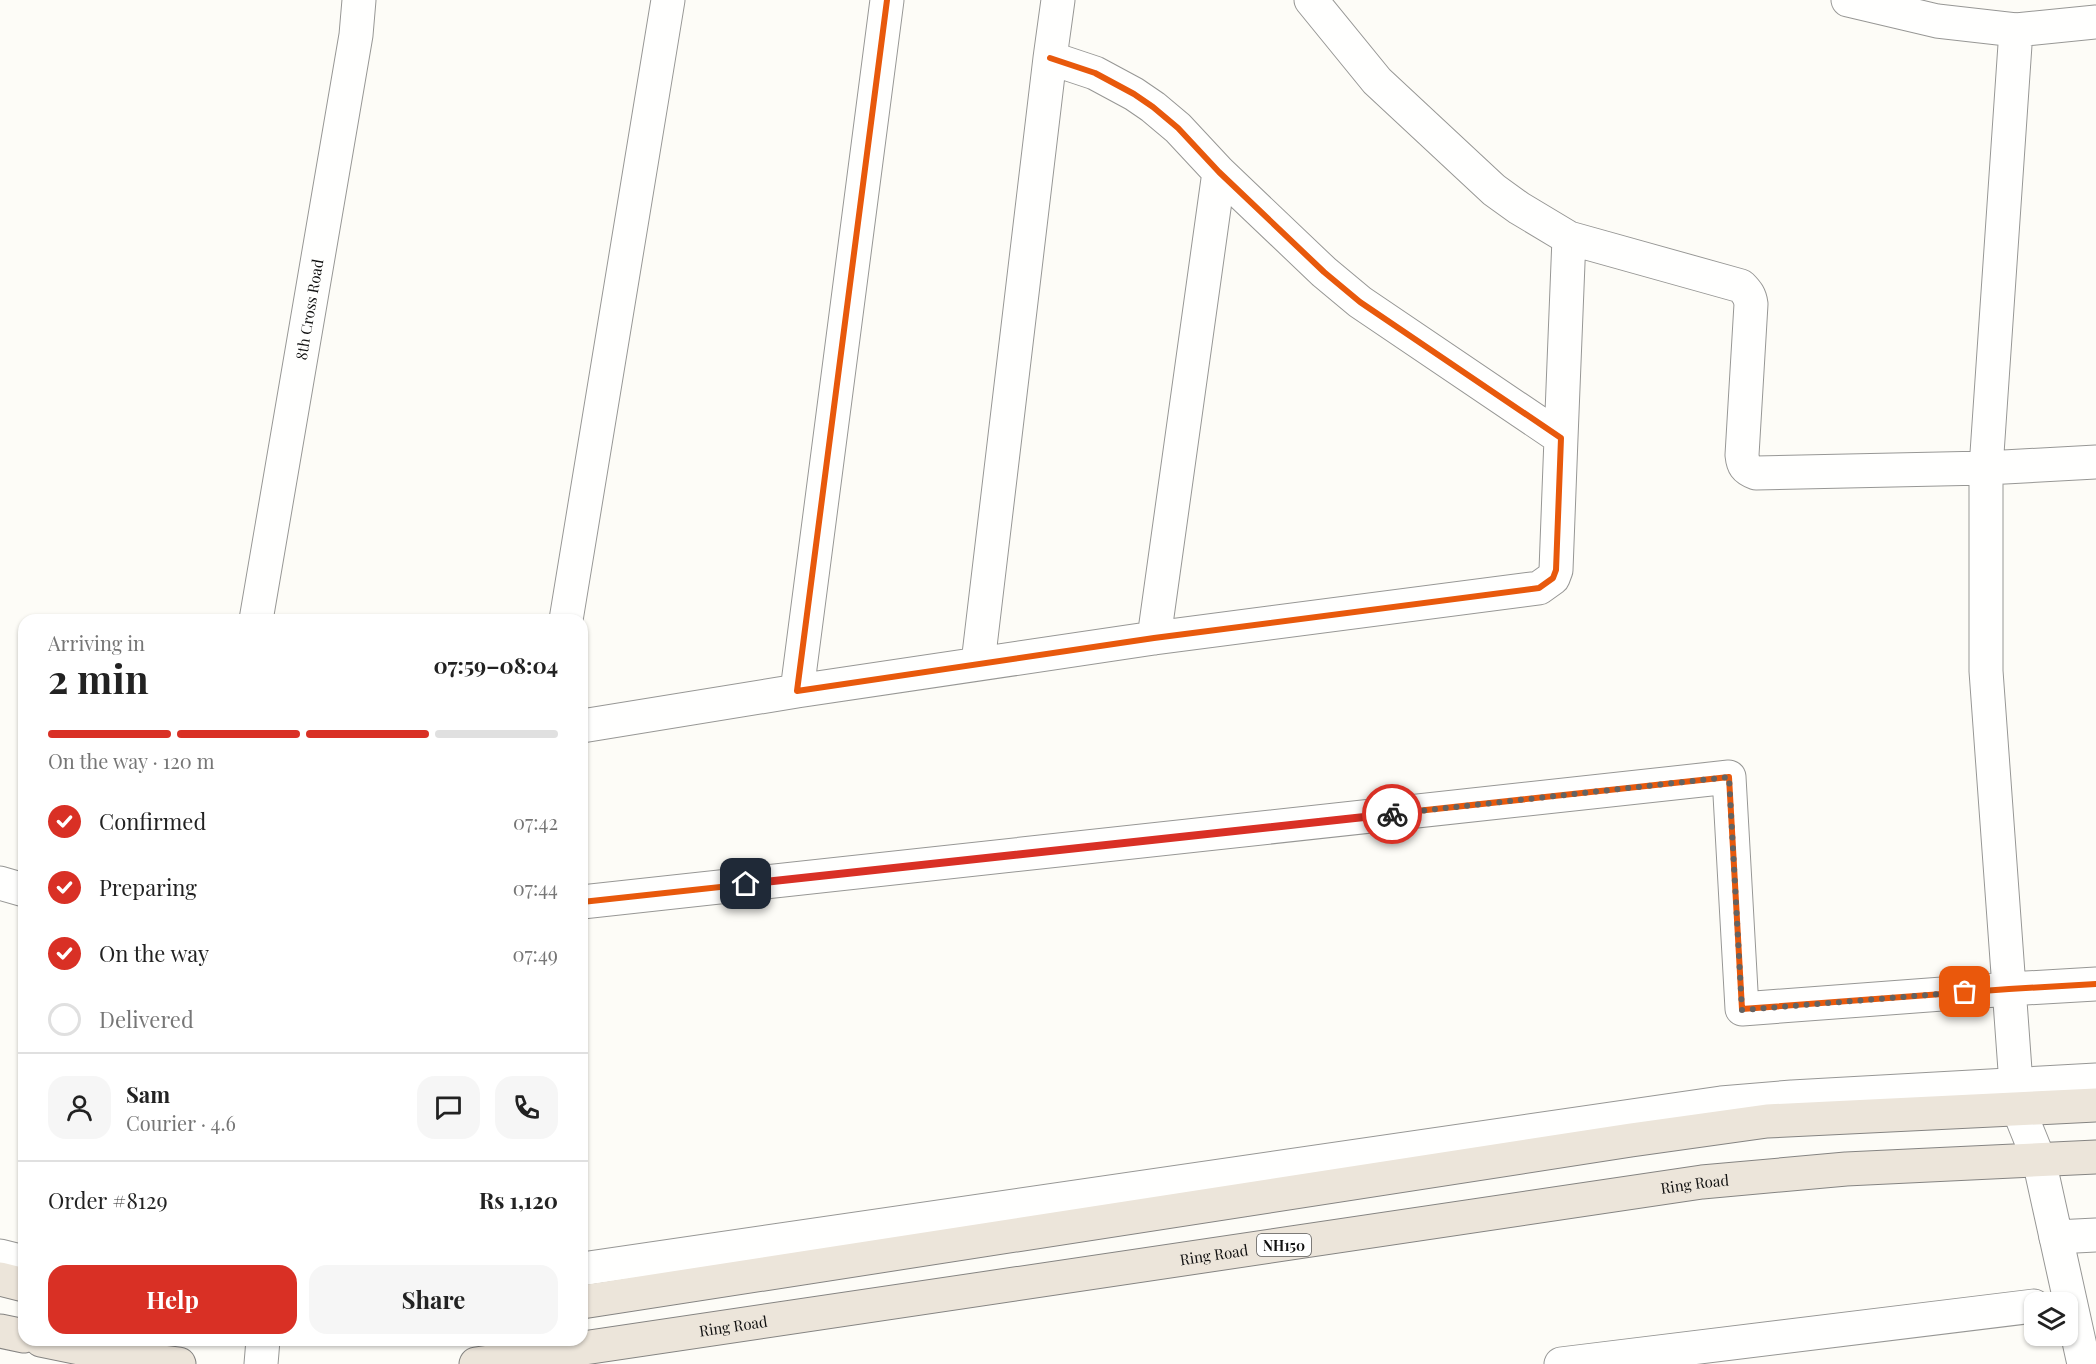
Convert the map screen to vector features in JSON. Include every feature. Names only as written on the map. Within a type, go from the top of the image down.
[{"type":"highway","points":[[588,1301],[1767,1121],[2017,1096],[2096,1105]]},
{"type":"highway","name":"Ring Road","points":[[476,1364],[1702,1182],[1845,1169],[2096,1157]]},
{"type":"highway","points":[[0,1279],[18,1284]]},
{"type":"highway","points":[[0,1331],[18,1335]]},
{"type":"highway","points":[[70,1346],[123,1357],[178,1364]]},
{"type":"street","name":"8th Cross Road","points":[[257,614],[356,35],[359,0]]},
{"type":"street","points":[[567,614],[668,0]]},
{"type":"street","points":[[797,691],[887,0]]},
{"type":"street","points":[[978,663],[1058,0]]},
{"type":"street","points":[[1311,0],[1377,81],[1494,190],[1519,208],[1569,238],[1741,286],[1746,290],[1750,297],[1750,304],[1742,454],[1747,470],[1756,472],[1986,468],[2096,462]]},
{"type":"street","points":[[1848,0],[1937,21],[2016,30],[2096,22]]},
{"type":"street","points":[[2016,30],[1986,468],[1986,672],[2017,1096],[2039,1160],[2056,1237],[2075,1292]]},
{"type":"street","points":[[1050,58],[1095,74],[1134,94],[1178,128],[1219,172],[1300,250],[1360,302],[1560,438]]},
{"type":"street","points":[[1154,638],[1219,172]]},
{"type":"street","points":[[588,725],[978,663],[1539,588],[1553,578],[1556,570],[1569,238]]},
{"type":"street","points":[[588,901],[1729,777],[1742,1010],[2009,988],[2096,984]]},
{"type":"street","points":[[0,883],[18,888]]},
{"type":"street","points":[[588,1268],[1721,1103],[1792,1097],[2017,1096],[2096,1080]]},
{"type":"street","points":[[2056,1237],[2096,1235]]},
{"type":"street","points":[[0,1256],[18,1260]]},
{"type":"street","points":[[2078,1301],[2084,1364]]},
{"type":"street","points":[[1561,1364],[2024,1307]]},
{"type":"street","points":[[261,1364],[262,1346]]},
{"type":"cycle path","points":[[887,0],[797,691],[1154,638],[1539,588],[1553,578],[1556,570],[1561,438],[1360,302],[1324,272],[1219,172],[1178,128],[1153,107],[1095,73],[1050,58]]},
{"type":"cycle path","points":[[588,901],[1729,777],[1742,1009],[2096,984]]},
{"type":"way so far","points":[[1392,814],[1729,777],[1742,1010],[1965,992]]},
{"type":"route","points":[[746,884],[1392,814]]}]
